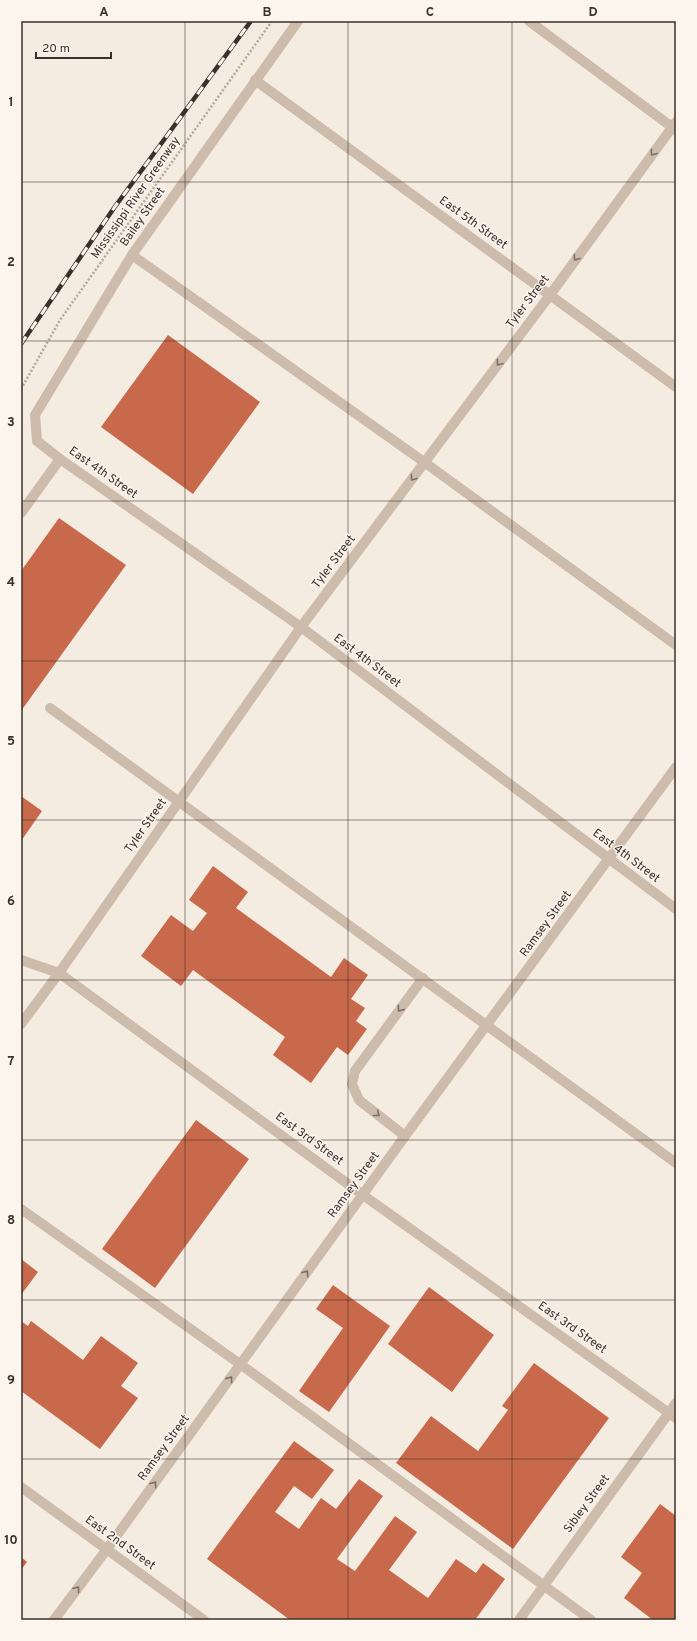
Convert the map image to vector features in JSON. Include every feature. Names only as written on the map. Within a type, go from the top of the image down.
[{"type":"street","name":"Bailey Street","points":[[37,441],[35,415],[132,255],[298,21]]},
{"type":"street","points":[[529,21],[675,126]]},
{"type":"street","name":"East 5th Street","points":[[255,80],[676,387]]},
{"type":"street","name":"Tyler Street","points":[[21,1024],[59,973],[301,627],[675,126]]},
{"type":"street","points":[[132,255],[424,462],[676,645]]},
{"type":"street","name":"East 4th Street","points":[[37,441],[60,459],[301,627],[676,909]]},
{"type":"street","points":[[21,513],[60,459]]},
{"type":"street","points":[[50,708],[423,978],[676,1164]]},
{"type":"street","name":"Ramsey Street","points":[[54,1620],[107,1549],[405,1136],[676,767]]},
{"type":"street","name":"East 3rd Street","points":[[21,960],[59,973],[363,1195],[672,1416]]},
{"type":"street","points":[[405,1136],[359,1100],[352,1084],[355,1071],[423,978]]},
{"type":"street","points":[[21,1209],[240,1364],[591,1620]]},
{"type":"street","name":"Sibley Street","points":[[519,1620],[672,1416],[676,1403]]},
{"type":"street","name":"East 2nd Street","points":[[21,1487],[204,1620]]},
{"type":"path","name":"Mississippi River Greenway","points":[[21,389],[60,320],[272,21]]},
{"type":"building","points":[[168,335],[260,402],[193,494],[101,427]]},
{"type":"building","points":[[59,518],[126,565],[21,711],[21,571]]},
{"type":"building","points":[[21,796],[42,811],[21,841]]},
{"type":"building","points":[[213,866],[248,892],[236,908],[331,977],[344,958],[368,975],[351,999],[365,1008],[356,1021],[367,1029],[348,1055],[337,1047],[311,1083],[273,1055],[285,1037],[193,970],[181,986],[141,956],[171,915],[193,931],[207,913],[189,900]]},
{"type":"building","points":[[196,1120],[249,1159],[155,1288],[102,1249]]},
{"type":"building","points":[[21,1259],[38,1272],[21,1295]]},
{"type":"building","points":[[333,1285],[390,1326],[329,1412],[299,1391],[343,1328],[316,1309]]},
{"type":"building","points":[[429,1287],[494,1335],[452,1392],[388,1344]]},
{"type":"building","points":[[21,1321],[28,1326],[31,1321],[83,1360],[101,1336],[138,1363],[121,1386],[138,1398],[100,1449],[21,1391]]},
{"type":"building","points":[[534,1363],[609,1418],[513,1549],[396,1463],[431,1416],[478,1451],[508,1410],[502,1406]]},
{"type":"building","points":[[294,1441],[334,1470],[312,1499],[294,1486],[275,1512],[299,1529],[321,1498],[336,1509],[359,1479],[383,1496],[337,1559],[355,1571],[395,1516],[417,1532],[389,1570],[428,1598],[456,1559],[476,1573],[483,1563],[505,1579],[475,1620],[290,1620],[207,1559]]},
{"type":"building","points":[[660,1504],[676,1516],[676,1620],[653,1620],[624,1598],[642,1573],[621,1557]]},
{"type":"building","points":[[21,1557],[27,1562],[21,1570]]},
{"type":"railway","points":[[21,344],[114,208],[251,21]]}]
